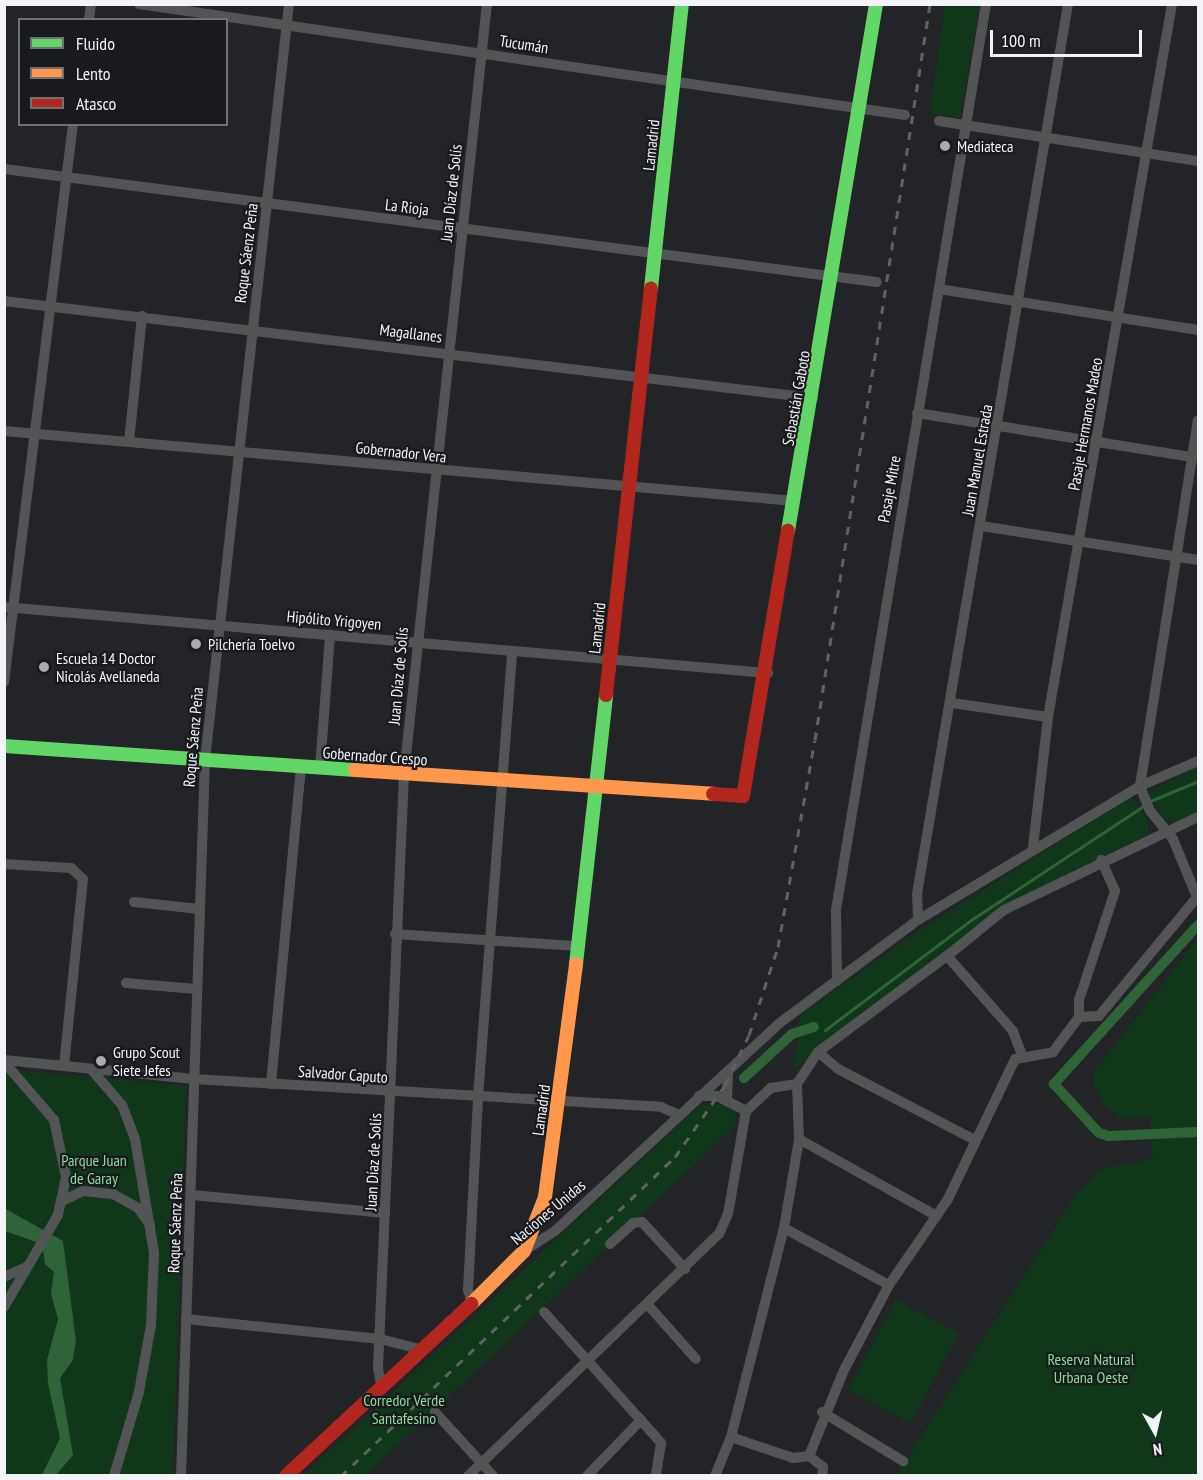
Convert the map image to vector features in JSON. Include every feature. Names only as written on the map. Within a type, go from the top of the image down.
[{"type":"street","name":"Tucumán","points":[[139,4],[905,115]]},
{"type":"street","name":"Roque Sáenz Peña","points":[[181,1476],[205,760],[218,625],[268,205],[289,4]]},
{"type":"street","name":"Juan Díaz de Solís","points":[[382,1389],[380,1338],[392,1092],[395,934],[404,774],[433,470],[487,4]]},
{"type":"street","name":"Lamadrid","points":[[524,1251],[545,1197],[560,1102],[656,255],[682,4]]},
{"type":"street","name":"Sebastián Gaboto","points":[[744,796],[768,673],[876,4]]},
{"type":"street","name":"Pasaje Mitre","points":[[837,981],[836,910],[986,4]]},
{"type":"street","name":"Juan Manuel Estrada","points":[[918,920],[917,894],[952,703],[1068,4]]},
{"type":"street","name":"Pasaje Hermanos Madeo","points":[[1033,848],[1048,717],[1098,442],[1172,4]]},
{"type":"street","points":[[939,121],[1198,161]]},
{"type":"street","points":[[4,682],[9,607],[51,306],[73,126]]},
{"type":"street","name":"La Rioja","points":[[4,169],[268,205],[877,282]]},
{"type":"street","points":[[939,289],[1198,330]]},
{"type":"street","name":"Magallanes","points":[[4,301],[447,352],[813,398]]},
{"type":"street","points":[[129,441],[142,316]]},
{"type":"street","points":[[918,413],[1196,458]]},
{"type":"street","points":[[1079,1017],[1094,1018],[1106,1009],[1198,896],[1167,830],[1148,807],[1142,791],[1176,557],[1196,458],[1198,421]]},
{"type":"street","name":"Gobernador Vera","points":[[4,431],[795,501]]},
{"type":"street","points":[[981,526],[1198,561]]},
{"type":"street","name":"Hipólito Yrigoyen","points":[[9,607],[768,673]]},
{"type":"street","points":[[320,768],[330,634]]},
{"type":"street","points":[[473,1304],[468,1290],[478,1096],[500,781],[512,651]]},
{"type":"street","points":[[952,703],[1048,717]]},
{"type":"street","name":"Gobernador Crespo","points":[[4,746],[500,781],[596,790],[744,796]]},
{"type":"street","name":"Naciones Unidas","points":[[286,1476],[473,1304],[524,1251],[555,1231],[699,1096],[837,981],[918,920],[1033,848],[1198,761]]},
{"type":"street","points":[[271,1084],[301,767]]},
{"type":"street","points":[[715,1476],[730,1437],[784,1228],[799,1139],[797,1084],[818,1052],[947,956],[991,918],[1101,860],[1198,817]]},
{"type":"street","points":[[809,1456],[822,1413],[889,1285],[937,1216],[1015,1059],[1022,1055],[1053,1052],[1079,1017],[1078,1000],[1115,891],[1101,860]]},
{"type":"street","points":[[4,864],[80,872],[85,885],[64,1066]]},
{"type":"street","points":[[134,902],[200,909]]},
{"type":"street","points":[[395,934],[578,946]]},
{"type":"street","points":[[947,956],[1013,1032],[1022,1055]]},
{"type":"street","points":[[126,983],[196,989]]},
{"type":"street","points":[[818,1052],[838,1069],[975,1140]]},
{"type":"street","points":[[4,1061],[54,1120],[65,1160],[64,1200],[4,1307]]},
{"type":"street","name":"Salvador Caputo","points":[[4,1061],[194,1079],[662,1107],[679,1116]]},
{"type":"street","points":[[91,1069],[125,1113],[142,1165],[152,1229],[151,1325],[134,1416],[114,1476]]},
{"type":"street","points":[[727,1099],[728,1071]]},
{"type":"street","points":[[468,1476],[685,1269],[726,1223],[746,1111],[771,1088],[797,1084]]},
{"type":"street","points":[[699,1096],[727,1099],[746,1111]]},
{"type":"street","points":[[799,1139],[937,1216]]},
{"type":"street","points":[[64,1200],[82,1191],[113,1194],[138,1208],[152,1229]]},
{"type":"street","points":[[192,1195],[385,1213]]},
{"type":"street","points":[[610,1244],[633,1223],[642,1222],[685,1269]]},
{"type":"street","points":[[784,1228],[889,1285]]},
{"type":"street","points":[[4,1277],[27,1266]]},
{"type":"street","points":[[648,1305],[696,1359]]},
{"type":"street","points":[[544,1312],[641,1420],[663,1448],[656,1476]]},
{"type":"street","points":[[186,1319],[380,1338],[423,1350]]},
{"type":"street","points":[[435,1412],[493,1476]]},
{"type":"street","points":[[822,1413],[903,1461]]},
{"type":"street","points":[[587,1476],[641,1420]]},
{"type":"street","points":[[730,1437],[793,1458],[809,1456],[823,1467],[822,1476]]},
{"type":"green space","points":[[945,5],[980,5],[960,118],[930,113]]},
{"type":"green space","points":[[1198,766],[1198,813],[1176,822],[1164,820],[1148,793]]},
{"type":"green space","points":[[1130,797],[1148,819],[1149,834],[1003,906],[794,1069],[800,1017],[806,1011],[913,935]]},
{"type":"green space","name":"Reserva Natural Urbana Oeste","points":[[1198,939],[1198,1475],[896,1476],[1077,1193],[1101,1169],[1153,1159],[1150,1117],[1123,1119],[1105,1105],[1094,1086],[1094,1072]]},
{"type":"green space","name":"Parque Juan de Garay","points":[[4,1069],[186,1086],[173,1475],[5,1475]]},
{"type":"green space","name":"Corredor Verde Santafesino","points":[[725,1104],[735,1112],[735,1126],[366,1475],[303,1476],[699,1106]]},
{"type":"green space","points":[[896,1300],[959,1333],[911,1423],[848,1390]]},
{"type":"shaded area","points":[[4,1208],[63,1241],[76,1341],[73,1360],[60,1378],[73,1455],[56,1475],[42,1475],[60,1438],[48,1384],[47,1360],[58,1319],[51,1294],[54,1272],[45,1264],[42,1244],[5,1231]]},
{"type":"waterway","points":[[1150,801],[1198,781]]},
{"type":"waterway","points":[[825,1030],[971,920],[1145,805]]},
{"type":"waterway","points":[[1198,925],[1054,1084],[1099,1133],[1109,1136],[1198,1132]]},
{"type":"waterway","points":[[744,1078],[792,1034],[814,1027]]},
{"type":"railway","points":[[341,1476],[675,1157],[725,1085],[749,1035],[778,947],[815,740],[930,4]]},
{"type":"traffic: fast","points":[[651,288],[682,4]]},
{"type":"traffic: fast","points":[[788,531],[876,4]]},
{"type":"traffic: fast","points":[[576,964],[606,695]]},
{"type":"traffic: fast","points":[[4,746],[355,770]]},
{"type":"traffic: slow","points":[[355,770],[713,794]]},
{"type":"traffic: slow","points":[[471,1304],[524,1251],[545,1197],[576,964]]},
{"type":"traffic: jam","points":[[606,695],[651,288]]},
{"type":"traffic: jam","points":[[713,794],[743,796],[788,531]]},
{"type":"traffic: jam","points":[[286,1476],[471,1304]]},
{"type":"place","name":"Mediateca","points":[[945,146]]},
{"type":"place","name":"Pilchería Toelvo","points":[[196,644]]},
{"type":"place","name":"Escuela 14 Doctor Nicolás Avellaneda","points":[[44,667]]},
{"type":"place","name":"Grupo Scout Siete Jefes","points":[[101,1061]]}]
